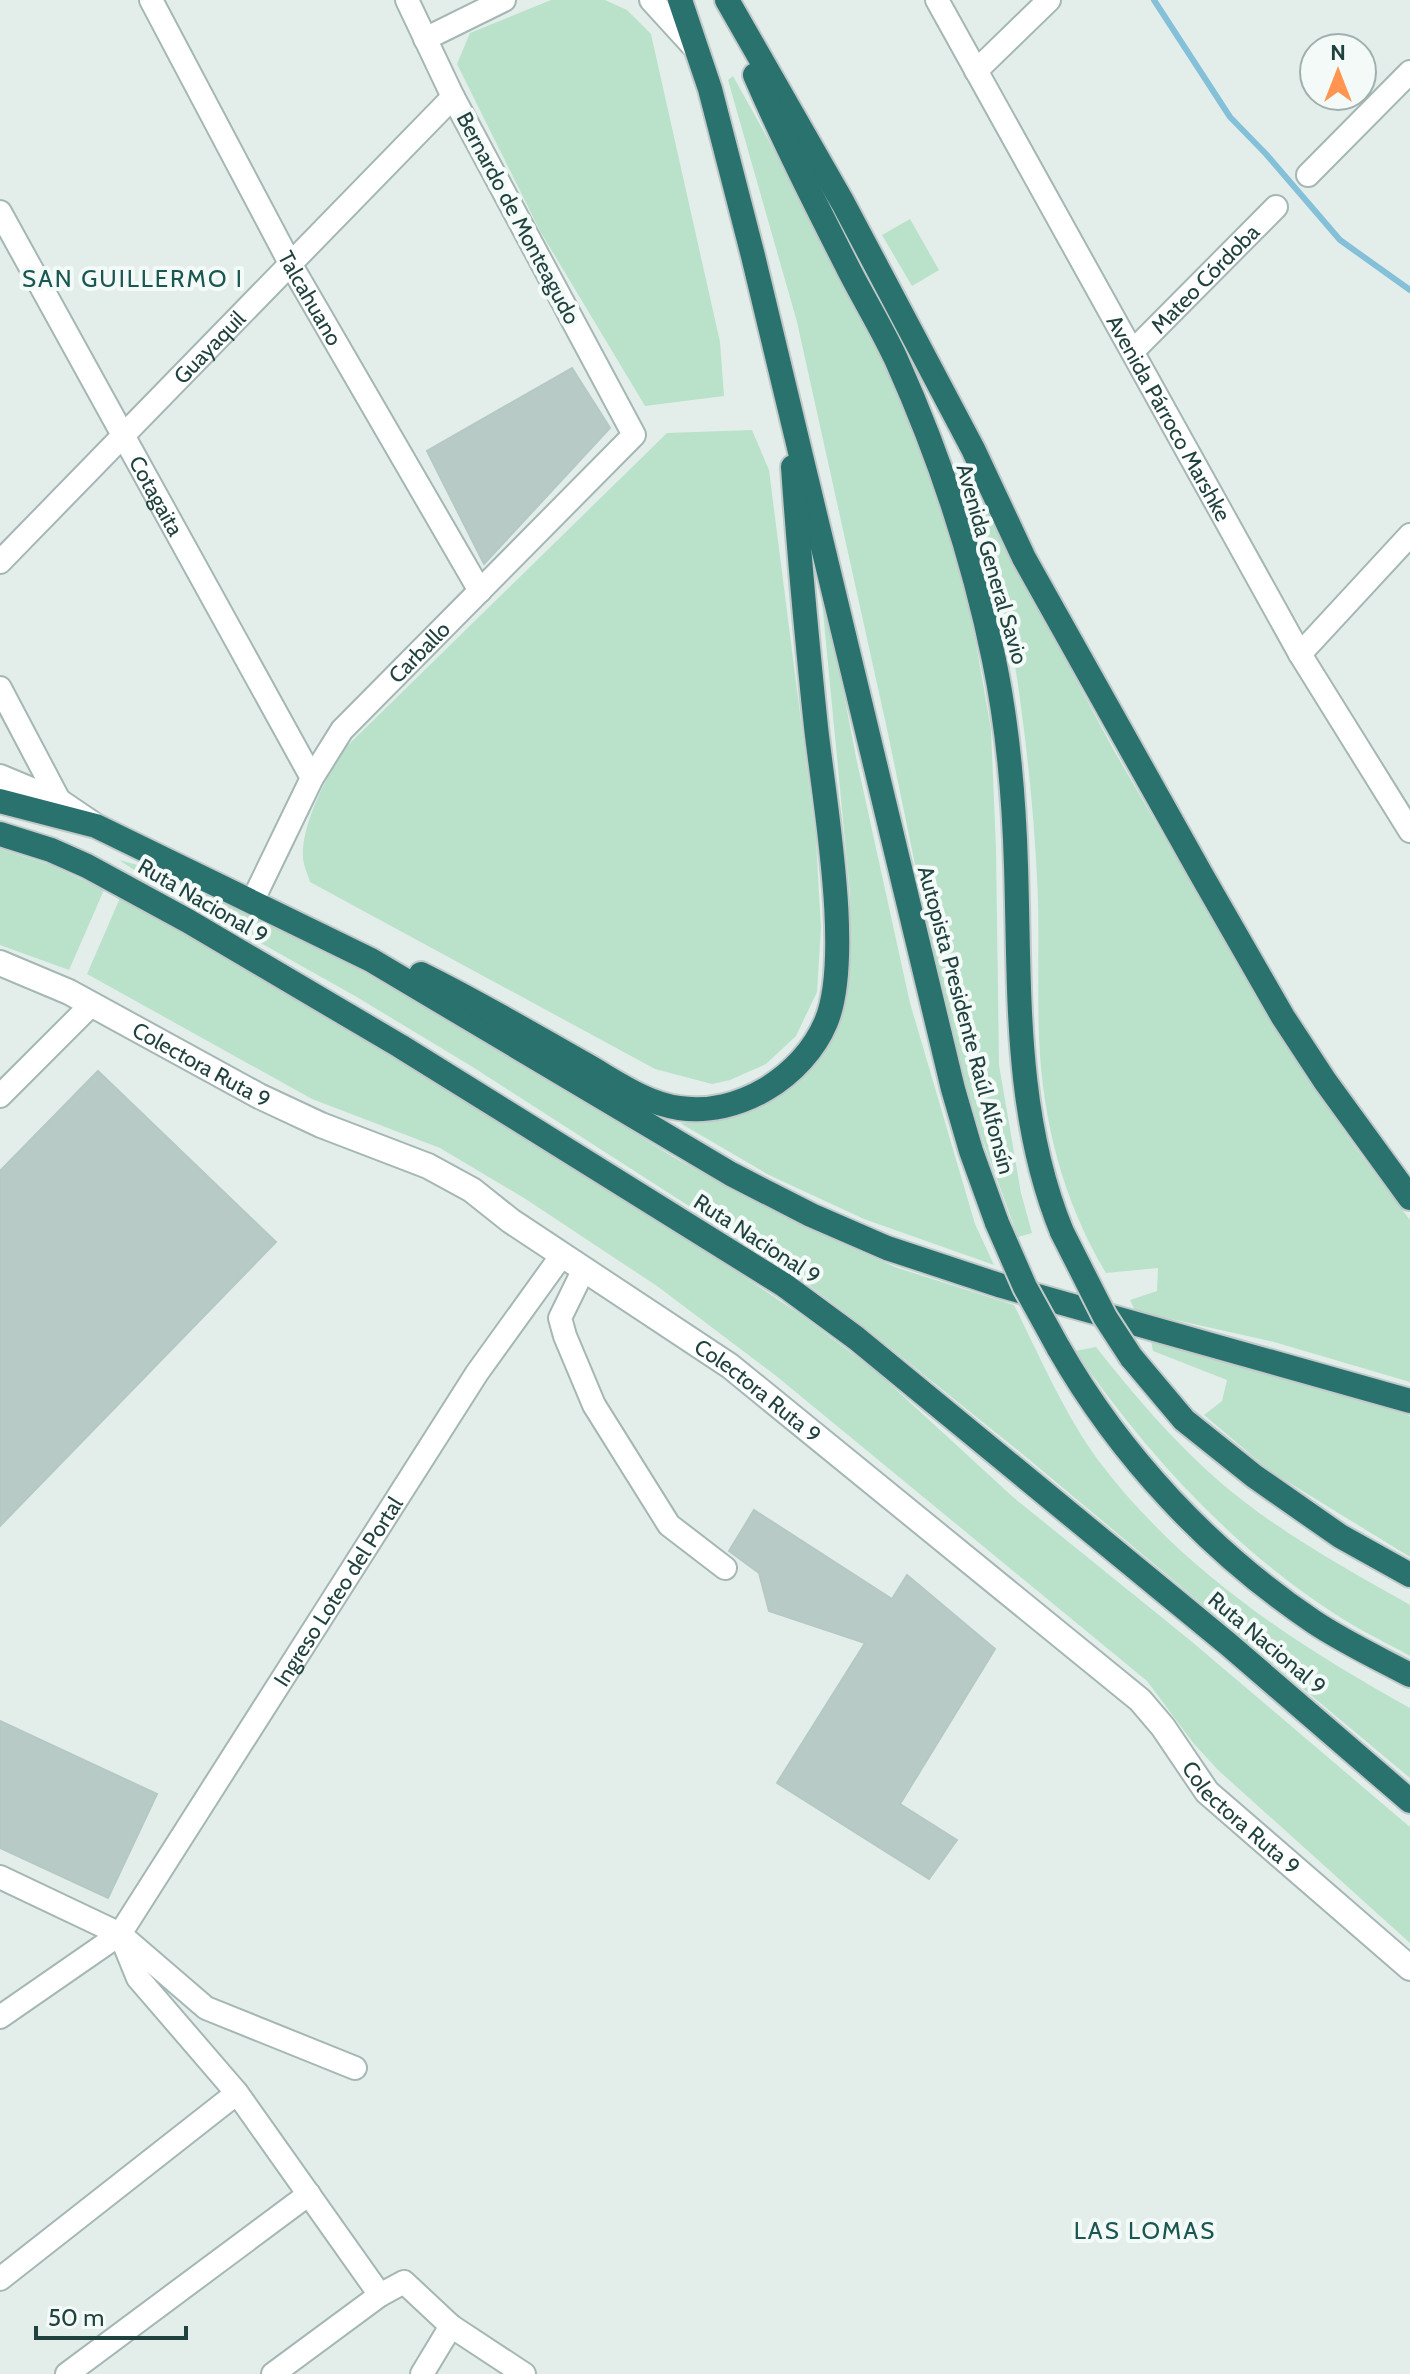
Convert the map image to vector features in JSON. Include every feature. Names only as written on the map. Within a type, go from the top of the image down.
[{"type":"highway","points":[[371,960],[418,973],[461,994],[652,1101],[694,1110],[734,1104],[775,1083],[809,1051],[826,1022],[831,1004],[836,940],[833,876],[802,600],[789,405],[730,167],[680,0]]},
{"type":"highway","name":"Avenida General Savio","points":[[719,0],[809,191],[895,357],[942,475],[965,545],[994,661],[1009,765],[1016,864],[1019,1037],[1030,1123],[1045,1188],[1062,1232],[1105,1317],[1131,1357],[1184,1420],[1254,1476],[1340,1536],[1410,1575]]},
{"type":"highway","points":[[727,0],[843,203],[973,449],[1024,558],[1201,874],[1283,1017],[1410,1198]]},
{"type":"highway","name":"Autopista Presidente Raúl Alfonsín","points":[[789,405],[953,1089],[997,1223],[1025,1287],[1058,1347],[1112,1431],[1199,1528],[1252,1575],[1313,1621],[1410,1675]]},
{"type":"highway","name":"Ruta Nacional 9","points":[[0,801],[96,826],[371,960],[731,1174],[811,1215],[887,1248],[1002,1286],[1410,1401]]},
{"type":"highway","name":"Ruta Nacional 9","points":[[0,834],[51,850],[87,866],[188,921],[400,1046],[784,1285],[856,1338],[1228,1644],[1410,1801]]},
{"type":"street","name":"Talcahuano","points":[[151,0],[291,265],[480,591]]},
{"type":"street","name":"Bernardo de Monteagudo","points":[[407,0],[453,97],[634,435]]},
{"type":"street","points":[[425,39],[504,0]]},
{"type":"street","points":[[651,0],[698,52]]},
{"type":"street","name":"Avenida Párroco Marshke","points":[[937,0],[1300,654],[1410,831]]},
{"type":"street","points":[[976,71],[1049,0]]},
{"type":"street","points":[[1308,175],[1410,72]]},
{"type":"street","name":"Guayaquil","points":[[0,562],[453,97]]},
{"type":"street","name":"Mateo Córdoba","points":[[1133,351],[1276,207]]},
{"type":"street","name":"Cotagaita","points":[[0,212],[312,778]]},
{"type":"street","name":"Carballo","points":[[252,902],[312,778],[330,746],[351,720],[634,435]]},
{"type":"street","points":[[1300,654],[1410,535]]},
{"type":"street","points":[[0,688],[60,802]]},
{"type":"street","points":[[0,777],[60,802],[96,826]]},
{"type":"street","name":"Colectora Ruta 9","points":[[0,963],[92,1004],[272,1103],[428,1166],[472,1190],[562,1255],[730,1366],[1022,1607],[1125,1687],[1153,1713],[1207,1792],[1410,1968]]},
{"type":"street","points":[[0,1096],[92,1004]]},
{"type":"street","name":"Ingreso Loteo del Portal","points":[[120,1934],[477,1373],[562,1255]]},
{"type":"street","points":[[584,1269],[560,1318],[594,1405],[669,1525],[725,1568]]},
{"type":"street","points":[[0,1877],[120,1934],[206,2008],[355,2068]]},
{"type":"street","points":[[0,2017],[120,1934]]},
{"type":"street","points":[[120,1934],[138,1978],[237,2093],[380,2295]]},
{"type":"street","points":[[0,2279],[237,2093]]},
{"type":"street","points":[[67,2374],[309,2194]]},
{"type":"street","points":[[273,2374],[380,2295],[404,2282],[451,2326],[524,2374]]},
{"type":"street","points":[[422,2374],[451,2326]]},
{"type":"green space","points":[[551,0],[605,0],[627,10],[651,34],[720,342],[724,396],[645,406],[540,231],[457,64],[470,33]]},
{"type":"green space","points":[[733,76],[889,366],[947,516],[971,615],[991,729],[999,1065],[1021,1193],[1032,1233],[1018,1237],[982,1138],[948,1024],[797,322],[728,80]]},
{"type":"green space","points":[[910,219],[939,270],[912,286],[882,235]]},
{"type":"green space","points":[[752,430],[769,470],[816,839],[821,928],[817,992],[796,1036],[766,1064],[730,1080],[712,1084],[655,1069],[310,882],[303,860],[303,844],[316,801],[344,749],[667,433]]},
{"type":"green space","points":[[972,484],[1112,747],[1253,990],[1299,1066],[1410,1220],[1410,1382],[1274,1342],[1135,1311],[1130,1300],[1157,1291],[1158,1268],[1106,1273],[1091,1246],[1067,1189],[1050,1129],[1045,1098],[1039,1036],[1036,854],[1024,733],[1009,634]]},
{"type":"green space","points":[[818,559],[856,757],[910,1003],[975,1224],[994,1265],[864,1219],[769,1175],[680,1123],[714,1121],[742,1114],[774,1099],[794,1083],[841,1012],[849,967],[850,894]]},
{"type":"green space","points":[[0,849],[51,865],[104,890],[69,970],[0,945]]},
{"type":"green space","points":[[119,860],[160,871],[197,887],[345,961],[580,1098],[673,1157],[795,1222],[895,1267],[1014,1305],[1086,1442],[1130,1499],[1165,1536],[1281,1630],[1410,1708],[1410,1778],[1020,1452],[790,1271],[471,1066]]},
{"type":"green space","points":[[120,898],[601,1180],[804,1317],[878,1373],[1013,1497],[1191,1641],[1410,1827],[1410,1943],[1218,1770],[1194,1744],[1147,1681],[775,1375],[657,1286],[524,1198],[440,1148],[312,1099],[87,974]]},
{"type":"green space","points":[[1151,1341],[1266,1369],[1410,1416],[1410,1557],[1270,1471],[1204,1415],[1222,1401],[1227,1380],[1153,1351]]},
{"type":"green space","points":[[1096,1347],[1155,1417],[1220,1482],[1288,1533],[1410,1605],[1410,1656],[1344,1620],[1260,1559],[1225,1528],[1131,1426],[1075,1351]]},
{"type":"building","points":[[572,368],[610,428],[484,564],[427,451]]},
{"type":"building","points":[[98,1071],[276,1242],[0,1526],[0,1171]]},
{"type":"building","points":[[754,1510],[892,1599],[907,1575],[995,1649],[900,1804],[957,1840],[929,1879],[777,1783],[865,1643],[769,1611],[759,1573],[729,1551]]},
{"type":"building","points":[[0,1721],[157,1794],[108,1898],[0,1848]]},
{"type":"waterway","points":[[1154,0],[1230,117],[1340,240],[1410,290]]},
{"type":"district","name":"SAN GUILLERMO I","points":[[133,278]]},
{"type":"district","name":"LAS LOMAS","points":[[1145,2230]]}]
